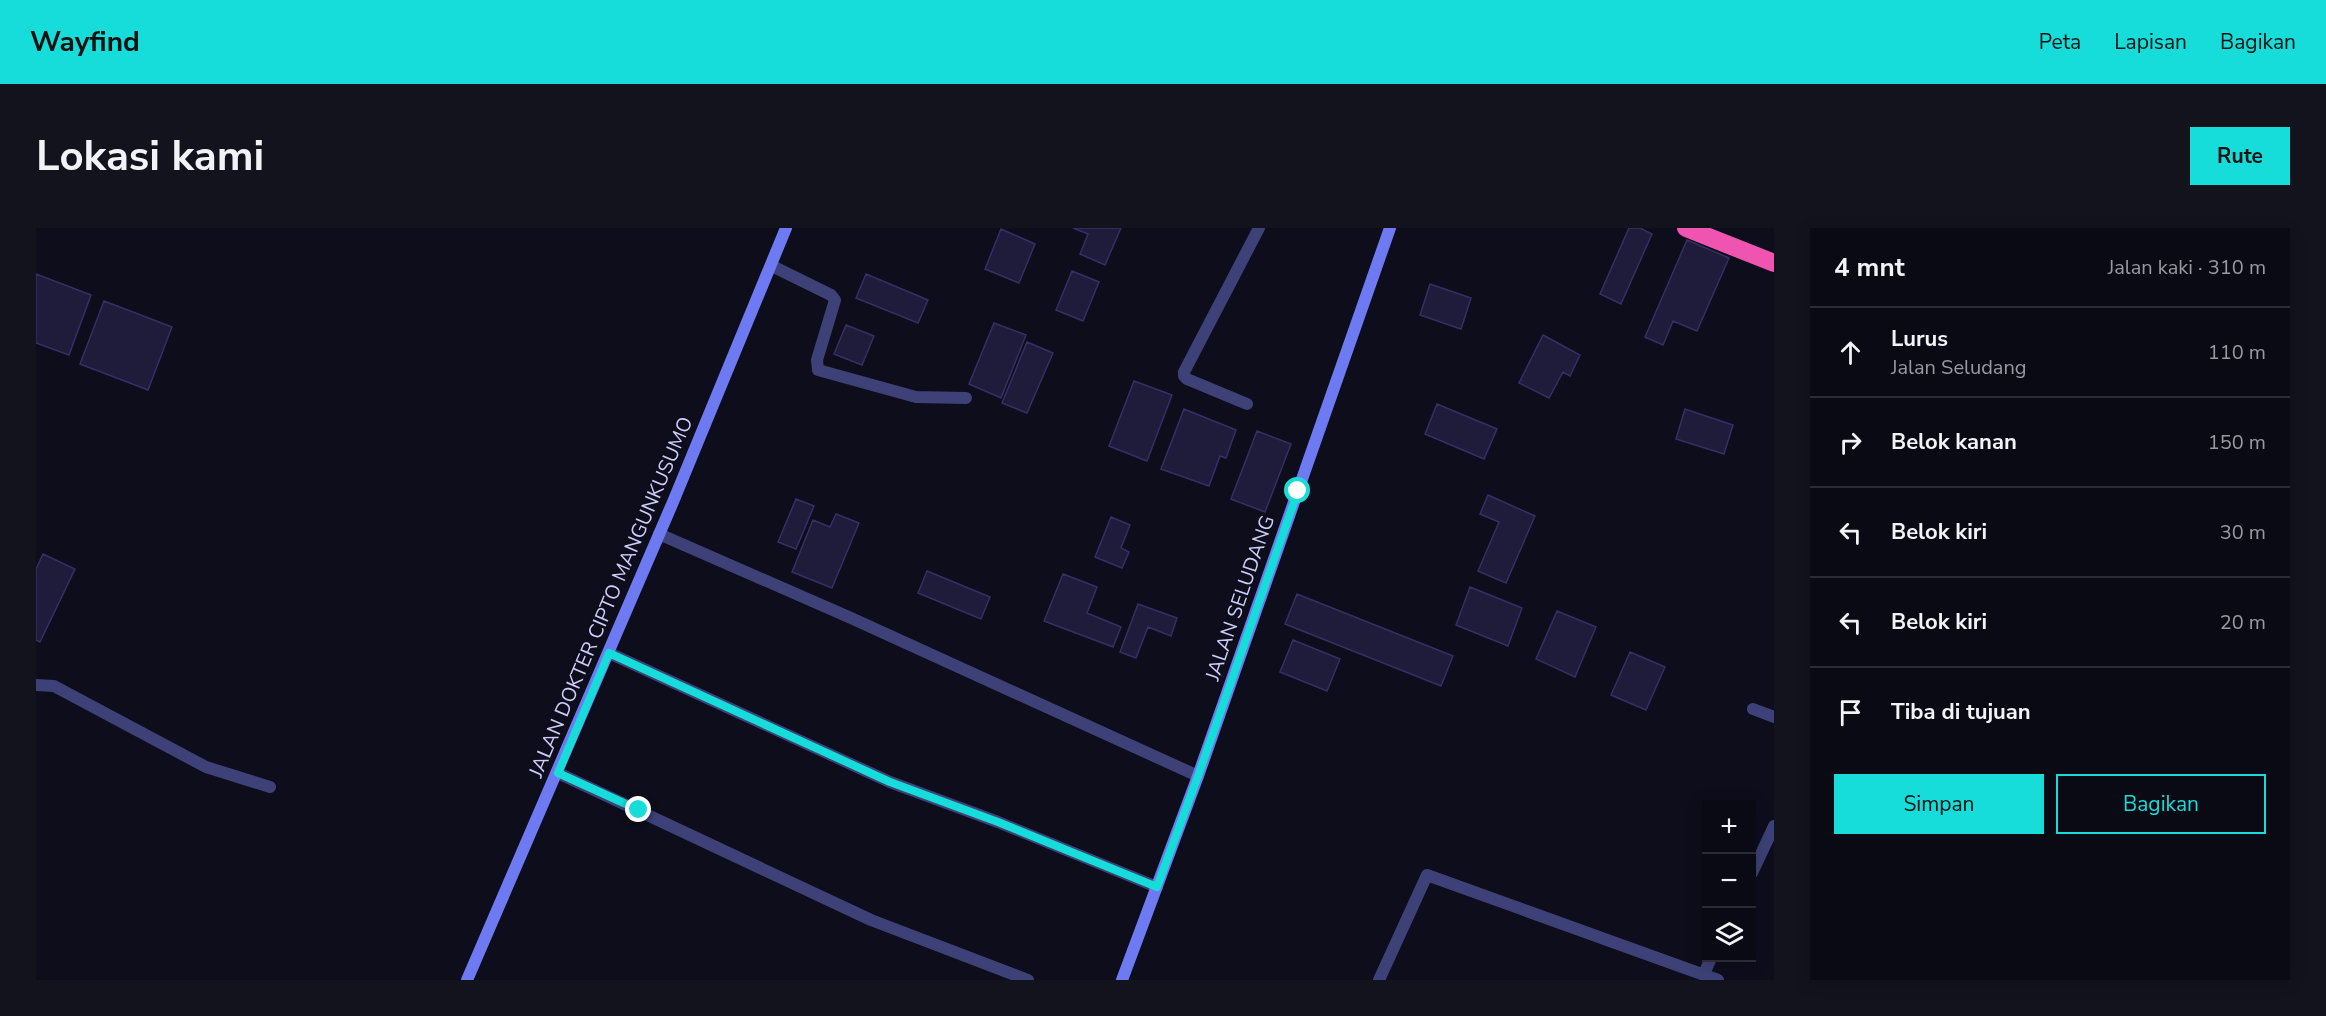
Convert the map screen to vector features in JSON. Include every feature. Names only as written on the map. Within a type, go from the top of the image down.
[{"type":"highway","points":[[1686,228],[1774,263]]},
{"type":"street","name":"JALAN DOKTER CIPTO MANGUNKUSUMO","points":[[467,980],[609,653],[786,228]]},
{"type":"street","points":[[1247,404],[1187,379],[1184,372],[1259,228]]},
{"type":"street","name":"JALAN SELUDANG","points":[[1122,980],[1198,776],[1390,228]]},
{"type":"street","points":[[772,266],[831,295],[835,300],[817,360],[818,370],[916,397],[966,398]]},
{"type":"street","points":[[659,534],[851,618],[1198,776]]},
{"type":"street","points":[[609,653],[890,782],[998,822],[1157,887]]},
{"type":"street","points":[[36,685],[54,686],[206,767],[270,787]]},
{"type":"street","points":[[1753,709],[1774,717]]},
{"type":"street","points":[[558,773],[871,920],[1028,980]]},
{"type":"street","points":[[1756,864],[1774,826]]},
{"type":"street","points":[[1379,980],[1427,875],[1718,980]]},
{"type":"street","points":[[1704,974],[1709,962]]},
{"type":"building","points":[[1073,228],[1121,228],[1105,265],[1080,254],[1088,234]]},
{"type":"building","points":[[1629,228],[1640,228],[1652,234],[1621,304],[1600,294]]},
{"type":"building","points":[[1001,229],[1035,244],[1019,283],[985,269]]},
{"type":"building","points":[[1687,240],[1729,258],[1697,331],[1673,321],[1663,345],[1645,337]]},
{"type":"building","points":[[1072,271],[1099,282],[1083,321],[1056,310]]},
{"type":"building","points":[[36,274],[91,295],[69,355],[36,343]]},
{"type":"building","points":[[866,274],[928,300],[918,323],[856,298]]},
{"type":"building","points":[[1430,284],[1471,298],[1461,329],[1420,315]]},
{"type":"building","points":[[104,301],[172,327],[148,390],[80,364]]},
{"type":"building","points":[[994,323],[1026,335],[1001,398],[969,384]]},
{"type":"building","points":[[846,325],[874,336],[862,365],[834,354]]},
{"type":"building","points":[[1543,335],[1580,355],[1570,376],[1563,372],[1549,398],[1519,383]]},
{"type":"building","points":[[1027,342],[1053,353],[1027,413],[1002,403]]},
{"type":"building","points":[[1134,381],[1172,395],[1147,461],[1109,446]]},
{"type":"building","points":[[1437,404],[1497,429],[1484,459],[1425,434]]},
{"type":"building","points":[[1184,409],[1236,430],[1226,458],[1220,456],[1209,486],[1161,469]]},
{"type":"building","points":[[1685,409],[1733,425],[1724,454],[1676,439]]},
{"type":"building","points":[[1257,431],[1291,444],[1265,512],[1231,499]]},
{"type":"building","points":[[1488,495],[1535,516],[1506,583],[1478,571],[1499,522],[1480,514]]},
{"type":"building","points":[[796,499],[814,506],[796,549],[778,542]]},
{"type":"building","points":[[836,514],[859,523],[832,588],[792,572],[813,520],[830,527]]},
{"type":"building","points":[[1111,517],[1130,525],[1121,548],[1129,552],[1122,568],[1095,557]]},
{"type":"building","points":[[43,554],[75,569],[40,642],[36,640],[36,569]]},
{"type":"building","points":[[927,571],[990,597],[981,619],[918,593]]},
{"type":"building","points":[[1063,574],[1097,587],[1087,613],[1121,627],[1113,647],[1044,621]]},
{"type":"building","points":[[1470,587],[1522,608],[1508,646],[1456,625]]},
{"type":"building","points":[[1297,594],[1453,656],[1441,686],[1285,624]]},
{"type":"building","points":[[1138,604],[1177,618],[1171,636],[1148,627],[1136,658],[1120,652]]},
{"type":"building","points":[[1557,611],[1596,627],[1575,677],[1536,659]]},
{"type":"building","points":[[1293,640],[1340,659],[1327,691],[1280,672]]},
{"type":"building","points":[[1630,652],[1665,667],[1646,710],[1611,695]]},
{"type":"route","points":[[639,810],[558,773],[609,653],[890,782],[998,822],[1157,887],[1298,491]]}]
